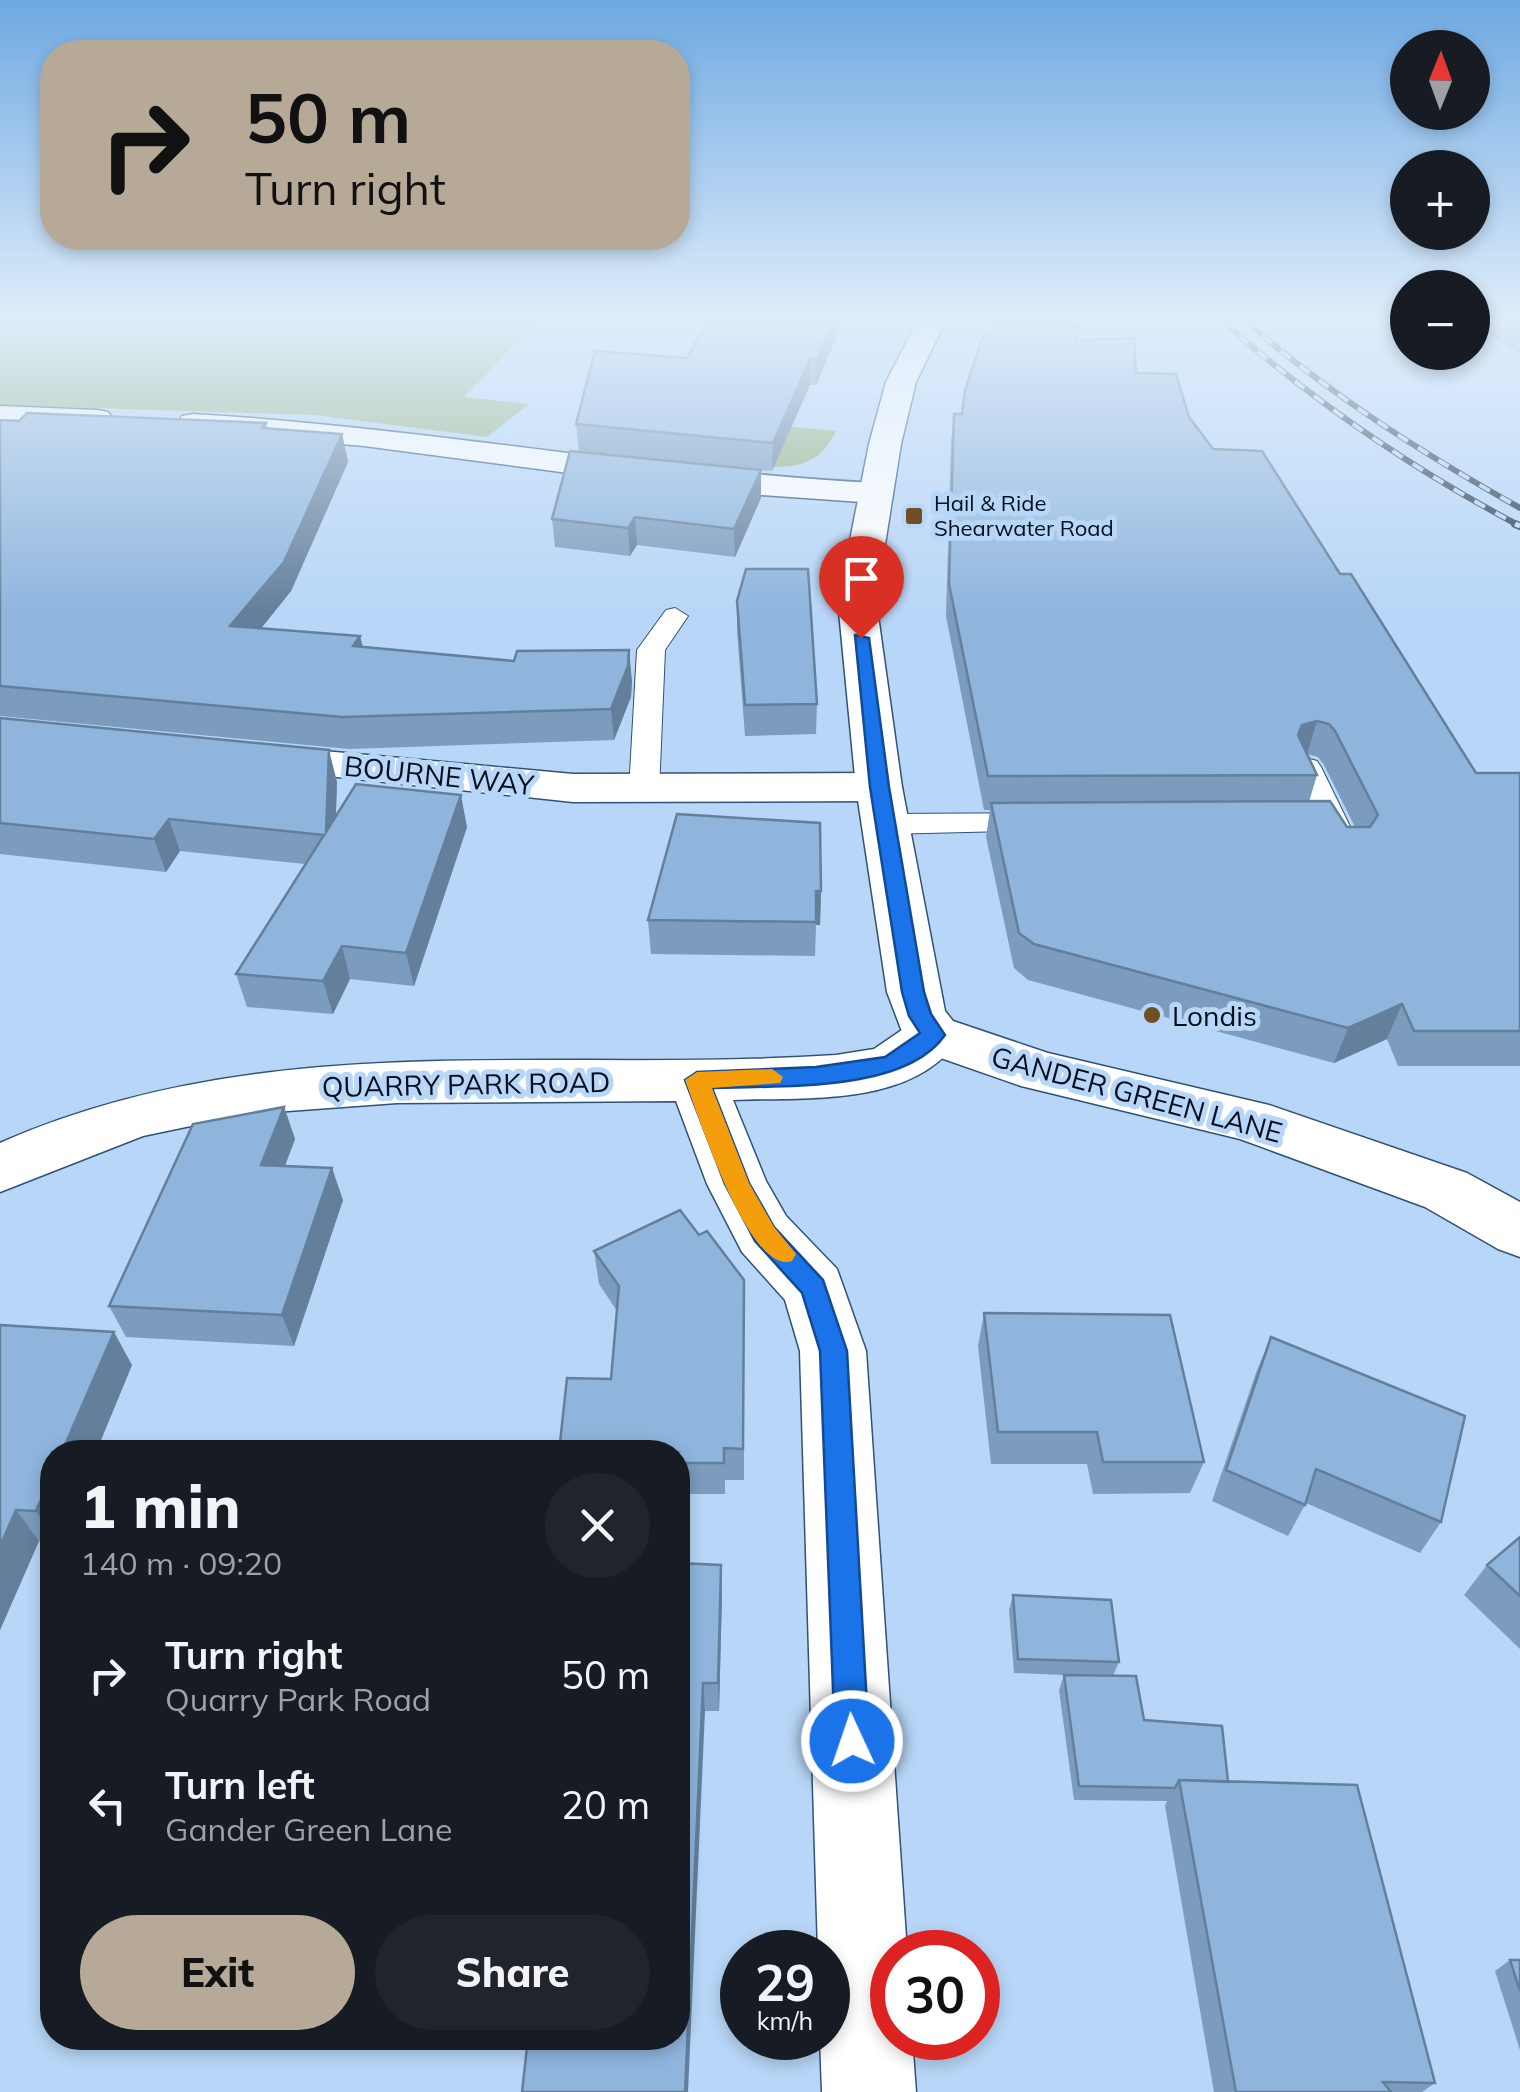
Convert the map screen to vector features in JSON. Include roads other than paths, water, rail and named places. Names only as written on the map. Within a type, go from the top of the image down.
[{"type":"street","points":[[47,418],[360,433],[638,474],[876,492]]},
{"type":"street","points":[[893,418],[857,602],[882,805],[913,992],[920,1016],[934,1035]]},
{"type":"street","name":"BOURNE WAY","points":[[217,754],[573,788],[882,805]]},
{"type":"street","name":"QUARRY PARK ROAD","points":[[0,1168],[147,1113],[279,1089],[816,1075],[891,1065],[934,1035]]},
{"type":"street","name":"GANDER GREEN LANE","points":[[934,1035],[1041,1072],[1249,1120],[1446,1190],[1520,1232]]},
{"type":"street","points":[[697,1080],[737,1184],[764,1234],[814,1288],[833,1351],[869,2092]]},
{"type":"lane","points":[[644,791],[651,650],[675,616]]},
{"type":"lane","points":[[1295,822],[1340,837],[1306,767]]},
{"type":"lane","points":[[882,805],[1061,823]]},
{"type":"railway","points":[[1345,418],[1441,481],[1520,526],[1515,524]]},
{"type":"railway","points":[[1372,418],[1520,508]]},
{"type":"place","name":"Hail & Ride Shearwater Road","points":[[914,516]]},
{"type":"place","name":"Londis","points":[[1152,1015]]}]
